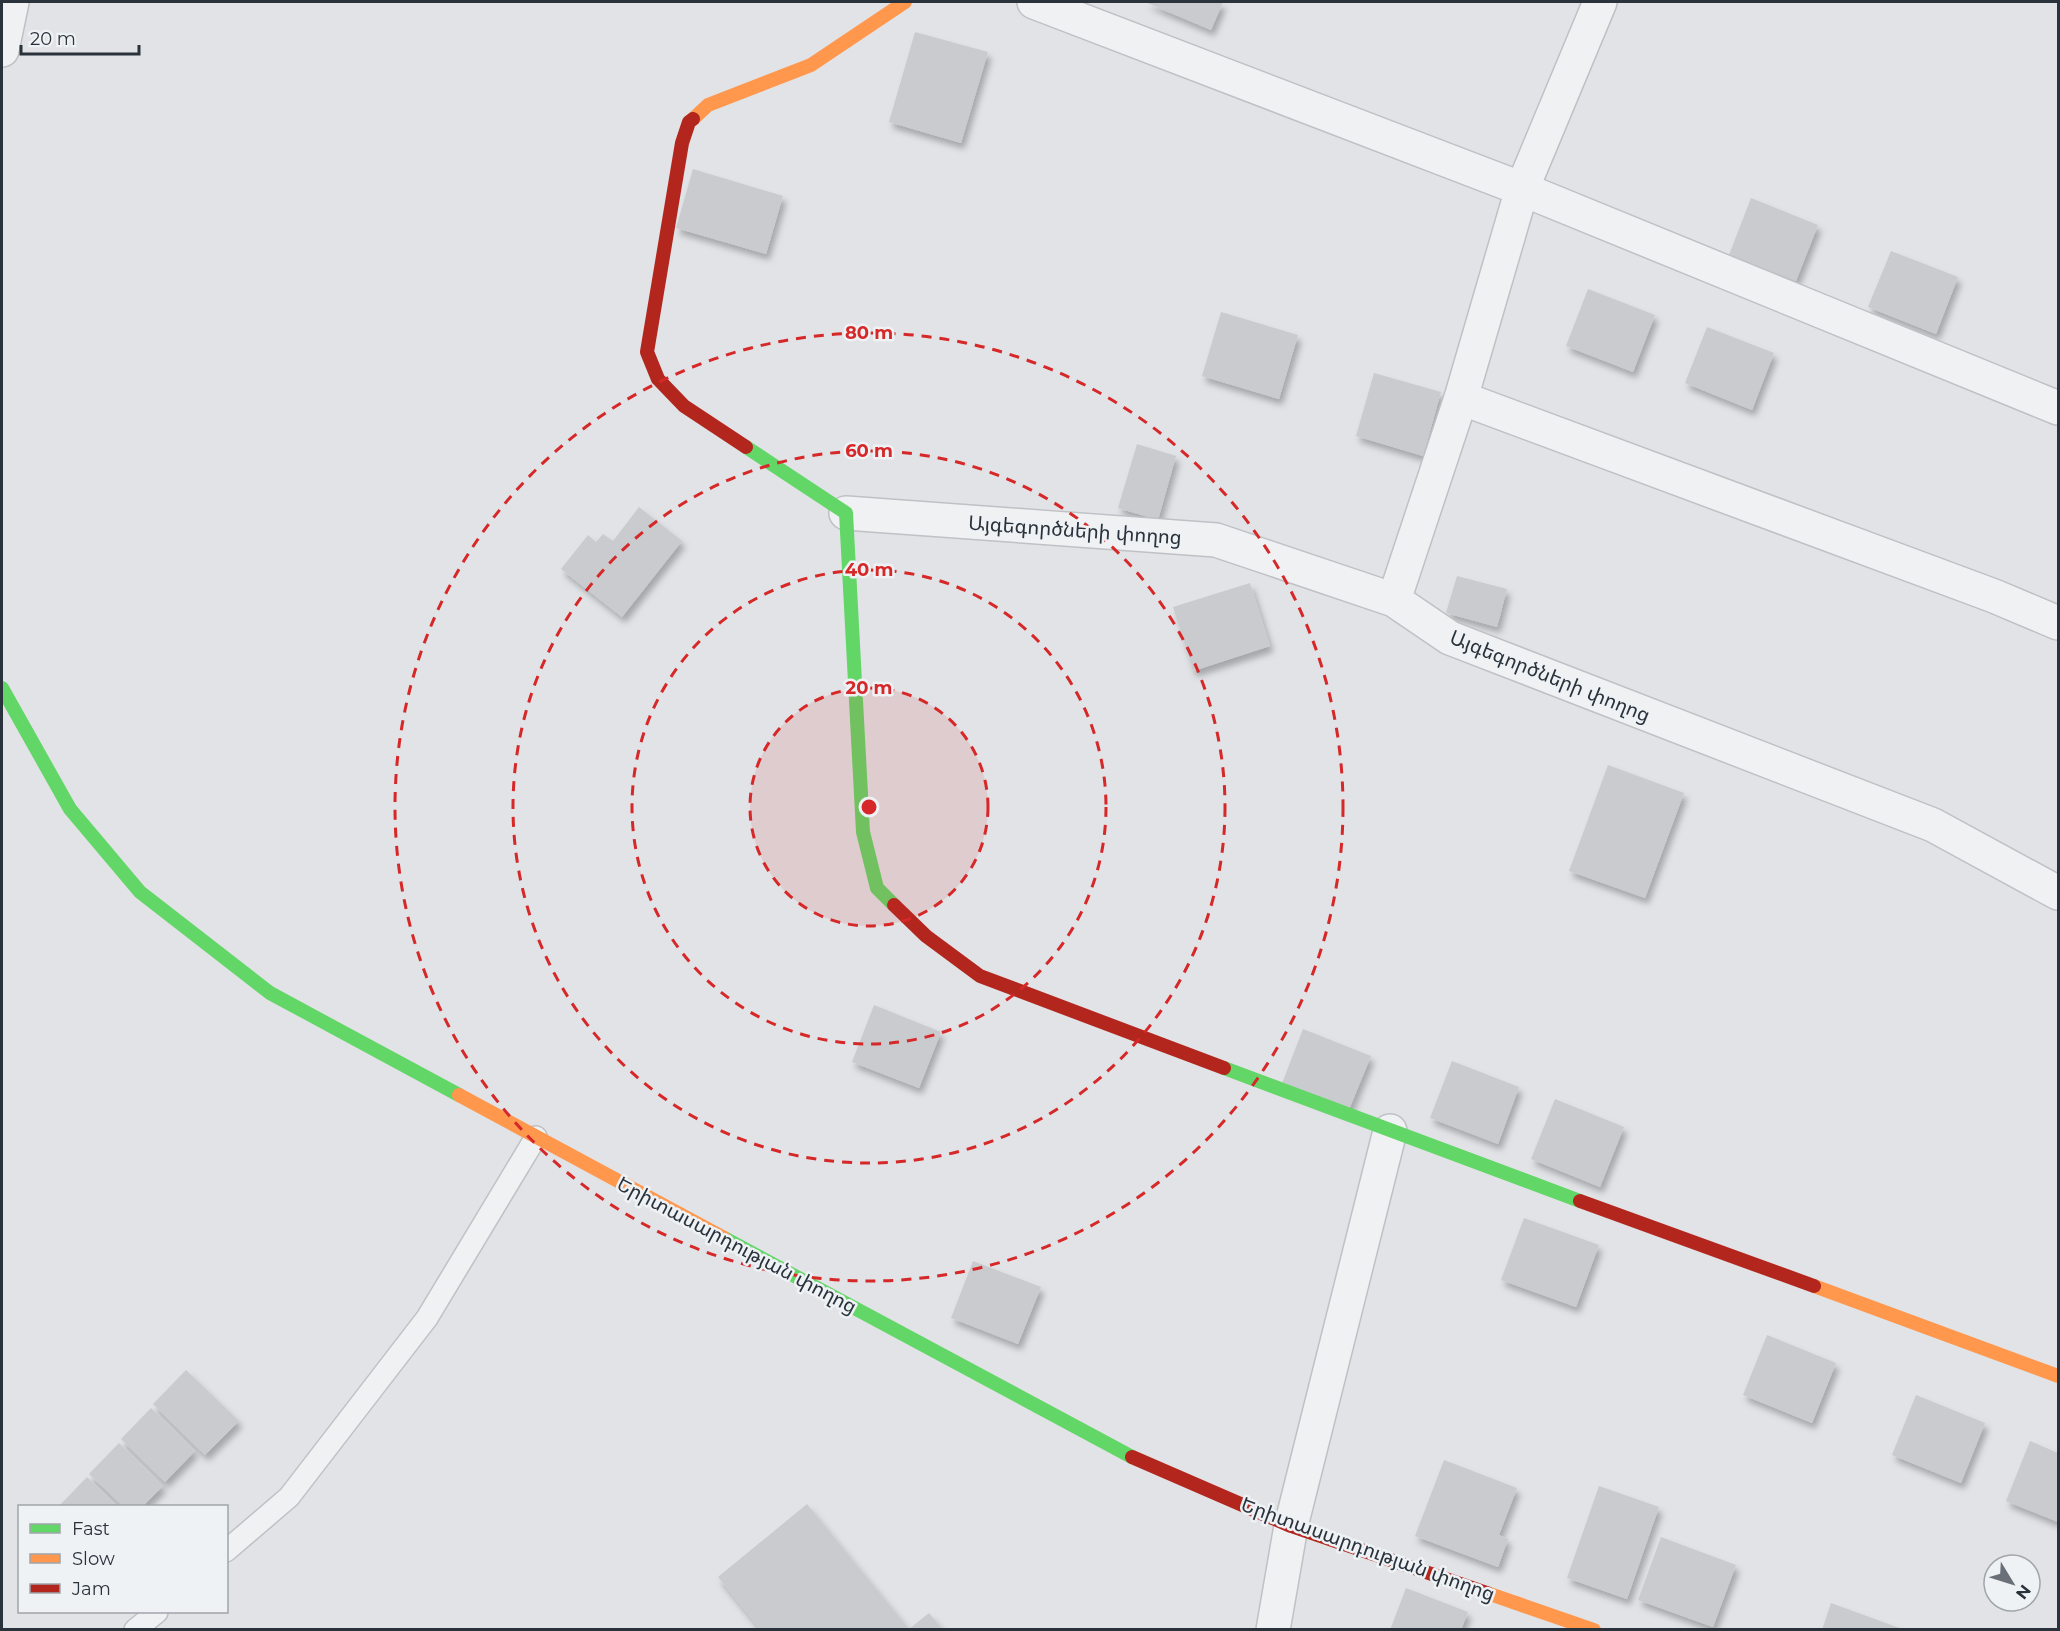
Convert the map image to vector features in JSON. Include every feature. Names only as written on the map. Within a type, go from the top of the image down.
[{"type":"street","points":[[2,50],[12,2]]},
{"type":"street","points":[[905,2],[811,65],[708,105],[688,122],[682,142],[647,352],[658,380],[684,406],[846,513],[863,832],[877,888],[926,936],[980,976],[1390,1131],[2058,1377]]},
{"type":"street","points":[[1034,2],[1522,189],[2058,408]]},
{"type":"street","points":[[1394,600],[1461,398],[1522,189],[1600,2]]},
{"type":"street","points":[[1461,398],[1983,592],[2058,623]]},
{"type":"street","name":"Այգեգործների փողոց","points":[[846,513],[1216,540],[1394,600],[1450,638],[1933,825],[2058,893]]},
{"type":"street","name":"Երիտասարդության փողոց","points":[[2,688],[70,809],[140,892],[270,993],[1122,1452],[1292,1526],[1594,1629]]},
{"type":"street","points":[[1273,1629],[1292,1526],[1390,1131]]},
{"type":"lane","points":[[228,1549],[289,1497],[427,1318],[536,1137]]},
{"type":"lane","points":[[135,1629],[155,1613]]},
{"type":"building","points":[[1145,2],[1223,2],[1211,30]]},
{"type":"building","points":[[915,32],[988,52],[961,143],[889,122]]},
{"type":"building","points":[[693,169],[783,196],[766,254],[676,228]]},
{"type":"building","points":[[1751,198],[1818,225],[1796,281],[1729,255]]},
{"type":"building","points":[[1891,251],[1958,277],[1936,334],[1868,307]]},
{"type":"building","points":[[1588,289],[1655,315],[1633,372],[1566,346]]},
{"type":"building","points":[[1221,312],[1298,335],[1279,399],[1202,376]]},
{"type":"building","points":[[1707,327],[1774,353],[1752,410],[1685,383]]},
{"type":"building","points":[[1374,373],[1441,392],[1423,456],[1356,436]]},
{"type":"building","points":[[1137,444],[1176,456],[1158,520],[1118,508]]},
{"type":"building","points":[[639,507],[682,541],[622,617],[561,569],[588,535],[596,542],[603,534],[613,541]]},
{"type":"building","points":[[1457,576],[1507,589],[1497,627],[1446,613]]},
{"type":"building","points":[[1250,583],[1270,646],[1193,671],[1173,607]]},
{"type":"building","points":[[1608,765],[1684,793],[1645,898],[1569,871]]},
{"type":"building","points":[[874,1005],[941,1032],[919,1088],[852,1062]]},
{"type":"building","points":[[1303,1029],[1371,1056],[1348,1112],[1281,1086]]},
{"type":"building","points":[[1452,1061],[1519,1087],[1498,1144],[1430,1118]]},
{"type":"building","points":[[1555,1099],[1624,1127],[1600,1187],[1531,1159]]},
{"type":"building","points":[[1524,1218],[1599,1245],[1576,1307],[1501,1280]]},
{"type":"building","points":[[973,1261],[1041,1287],[1018,1344],[951,1318]]},
{"type":"building","points":[[1767,1335],[1836,1363],[1812,1423],[1743,1395]]},
{"type":"building","points":[[186,1370],[239,1421],[205,1455],[153,1404]]},
{"type":"building","points":[[1916,1395],[1985,1423],[1961,1483],[1892,1455]]},
{"type":"building","points":[[151,1408],[195,1451],[165,1482],[121,1439]]},
{"type":"building","points":[[2030,1441],[2058,1453],[2058,1522],[2006,1501]]},
{"type":"building","points":[[119,1443],[163,1486],[144,1505],[122,1505],[89,1474]]},
{"type":"building","points":[[1444,1460],[1517,1488],[1499,1535],[1508,1539],[1498,1567],[1415,1536]]},
{"type":"building","points":[[87,1477],[116,1505],[60,1505]]},
{"type":"building","points":[[1599,1486],[1659,1507],[1627,1599],[1567,1578]]},
{"type":"building","points":[[807,1504],[909,1629],[929,1613],[943,1630],[761,1630],[718,1577]]},
{"type":"building","points":[[1661,1537],[1736,1565],[1713,1627],[1638,1600]]},
{"type":"building","points":[[1406,1588],[1468,1612],[1461,1630],[1390,1630]]},
{"type":"building","points":[[1831,1603],[1902,1629],[1902,1630],[1822,1630]]},
{"type":"traffic: fast","points":[[746,447],[846,513],[863,832],[877,888],[894,905]]},
{"type":"traffic: fast","points":[[2,688],[70,809],[140,892],[270,993],[459,1095]]},
{"type":"traffic: fast","points":[[1224,1068],[1580,1201]]},
{"type":"traffic: fast","points":[[724,1238],[1132,1457]]},
{"type":"traffic: slow","points":[[693,119],[708,105],[811,65],[905,2]]},
{"type":"traffic: slow","points":[[459,1095],[724,1238]]},
{"type":"traffic: slow","points":[[1814,1286],[2058,1376]]},
{"type":"traffic: slow","points":[[1487,1593],[1594,1630]]},
{"type":"traffic: jam","points":[[693,119],[689,122],[682,143],[647,352],[658,379],[684,406],[746,447]]},
{"type":"traffic: jam","points":[[894,905],[926,936],[980,976],[1224,1068]]},
{"type":"traffic: jam","points":[[1580,1201],[1814,1286]]},
{"type":"traffic: jam","points":[[1132,1457],[1291,1526],[1487,1593]]}]
